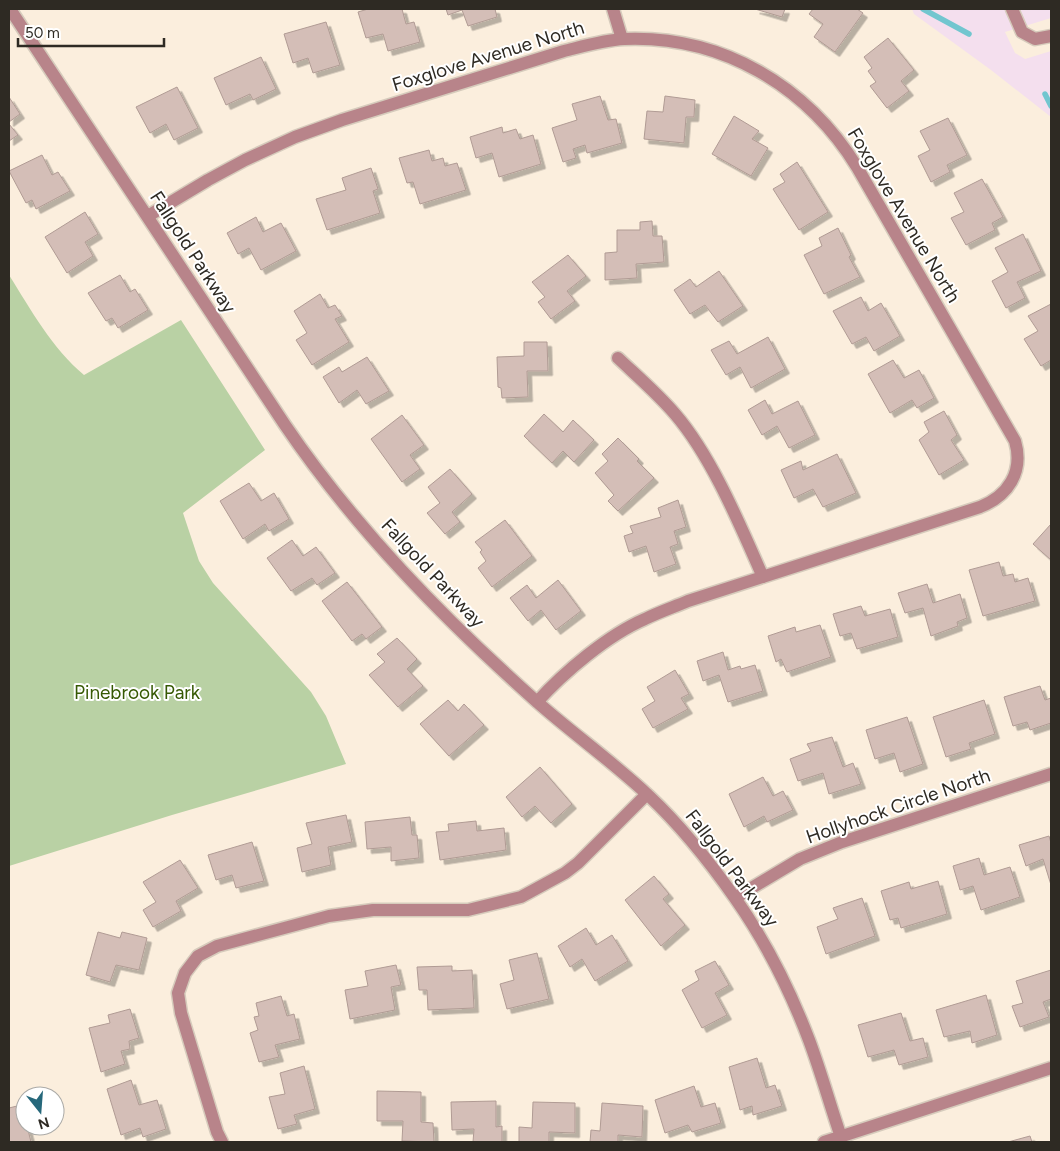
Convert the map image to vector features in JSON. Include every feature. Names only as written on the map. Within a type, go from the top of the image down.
[{"type":"street","name":"Fallgold Parkway","points":[[10,9],[306,457],[347,508],[417,588],[472,643],[538,702],[647,794],[669,816],[698,849],[735,898],[765,945],[789,990],[810,1042],[843,1140]]},
{"type":"street","points":[[613,9],[622,39]]},
{"type":"street","points":[[1012,9],[1022,32],[1035,39],[1051,36]]},
{"type":"street","name":"Foxglove Avenue North","points":[[148,216],[238,164],[296,137],[342,120],[564,51],[594,43],[622,39],[649,39],[677,43],[714,51],[737,59],[777,82],[812,110],[829,128],[854,161],[1015,441],[1018,464],[1013,478],[1004,492],[993,502],[688,602],[644,619],[597,649],[550,688],[538,702]]},
{"type":"street","points":[[618,358],[675,413],[690,433],[726,496],[763,577]]},
{"type":"street","name":"Hollyhock Circle North","points":[[735,898],[800,859],[842,842],[1051,774]]},
{"type":"street","points":[[222,1142],[217,1132],[180,1006],[178,993],[185,973],[198,956],[217,946],[329,916],[373,910],[468,910],[521,897],[565,874],[647,794]]},
{"type":"street","points":[[824,1142],[843,1140],[1051,1068]]},
{"type":"shaded area","points":[[912,9],[1051,9],[1051,18],[1005,32],[1015,53],[1025,59],[1051,51],[1051,117],[991,70],[914,14]]},
{"type":"green space","name":"Pinebrook Park","points":[[9,275],[52,341],[84,375],[181,320],[265,450],[183,513],[199,561],[213,583],[311,692],[326,716],[346,764],[172,815],[9,866]]},
{"type":"building","points":[[368,9],[402,9],[406,24],[414,22],[420,42],[388,51],[383,34],[366,38],[358,12]]},
{"type":"building","points":[[446,9],[495,9],[497,17],[468,26],[462,10],[448,15]]},
{"type":"building","points":[[755,9],[785,9],[782,17]]},
{"type":"building","points":[[813,9],[857,9],[863,13],[835,52],[814,37],[823,24],[809,14]]},
{"type":"building","points":[[326,22],[340,65],[313,73],[308,58],[293,63],[284,34]]},
{"type":"building","points":[[888,38],[914,70],[901,81],[909,91],[887,108],[870,86],[876,82],[868,71],[872,68],[864,57]]},
{"type":"building","points":[[261,57],[276,89],[253,100],[250,94],[226,105],[214,78]]},
{"type":"building","points":[[177,87],[198,128],[174,140],[166,124],[150,133],[136,107]]},
{"type":"building","points":[[600,96],[608,120],[616,119],[622,143],[587,153],[585,145],[573,149],[576,158],[563,162],[552,128],[577,120],[572,104]]},
{"type":"building","points":[[665,96],[695,100],[694,117],[686,117],[684,143],[644,139],[647,111],[663,112]]},
{"type":"building","points":[[9,97],[20,114],[9,122]]},
{"type":"building","points":[[734,116],[759,131],[752,139],[768,148],[751,176],[712,154]]},
{"type":"building","points":[[948,118],[967,155],[947,165],[950,172],[931,182],[918,156],[930,150],[920,131]]},
{"type":"building","points":[[9,124],[18,135],[9,141]]},
{"type":"building","points":[[502,127],[503,133],[516,129],[520,139],[533,135],[541,164],[499,177],[492,153],[476,158],[470,137]]},
{"type":"building","points":[[429,150],[432,161],[443,158],[445,166],[457,163],[466,190],[420,204],[413,182],[407,183],[399,158]]},
{"type":"building","points":[[42,155],[52,175],[58,172],[70,191],[36,209],[32,200],[26,203],[9,171]]},
{"type":"building","points":[[797,162],[828,212],[799,230],[773,189],[785,182],[780,174]]},
{"type":"building","points":[[371,168],[378,189],[373,191],[380,213],[327,230],[316,199],[346,190],[342,178]]},
{"type":"building","points":[[982,179],[1003,217],[992,223],[995,230],[966,245],[951,218],[964,212],[954,193]]},
{"type":"building","points":[[85,212],[98,234],[85,242],[93,256],[67,273],[45,237]]},
{"type":"building","points":[[256,217],[263,232],[281,223],[296,251],[261,270],[249,248],[238,254],[227,233]]},
{"type":"building","points":[[652,221],[653,236],[662,236],[664,262],[636,264],[637,278],[605,280],[605,253],[617,252],[617,230],[640,230],[640,222]]},
{"type":"building","points":[[838,228],[851,255],[849,257],[860,277],[824,294],[804,255],[822,246],[819,238]]},
{"type":"building","points":[[1023,234],[1041,271],[1017,282],[1025,298],[1006,308],[992,281],[1008,272],[995,248]]},
{"type":"building","points":[[568,255],[586,276],[567,291],[575,301],[551,319],[538,302],[545,297],[532,282]]},
{"type":"building","points":[[719,271],[743,306],[718,322],[705,305],[690,314],[674,290],[690,279],[696,287]]},
{"type":"building","points":[[120,275],[130,292],[135,289],[148,310],[118,328],[112,318],[106,321],[88,293]]},
{"type":"building","points":[[320,294],[328,308],[335,305],[342,316],[335,319],[349,342],[312,365],[296,340],[307,333],[294,311]]},
{"type":"building","points":[[861,297],[868,311],[881,303],[900,336],[874,351],[866,337],[852,344],[833,311]]},
{"type":"building","points":[[1051,304],[1051,360],[1041,366],[1024,339],[1038,331],[1028,316]]},
{"type":"building","points":[[768,337],[785,369],[751,388],[740,367],[726,375],[711,350],[729,341],[737,354]]},
{"type":"building","points":[[524,342],[547,342],[548,371],[527,371],[528,397],[502,398],[501,388],[498,387],[497,357],[524,356]]},
{"type":"building","points":[[367,357],[389,391],[366,404],[357,390],[339,403],[323,377],[339,367],[342,372]]},
{"type":"building","points":[[893,360],[904,378],[919,370],[934,398],[917,408],[912,400],[890,413],[868,374]]},
{"type":"building","points":[[765,400],[772,414],[798,401],[815,435],[789,448],[777,426],[762,435],[748,410]]},
{"type":"building","points":[[944,411],[957,435],[951,440],[964,460],[939,475],[919,440],[929,432],[924,422]]},
{"type":"building","points":[[544,414],[563,432],[573,420],[594,440],[574,462],[563,451],[552,463],[524,436]]},
{"type":"building","points":[[402,415],[424,445],[410,455],[420,469],[402,482],[371,439]]},
{"type":"building","points":[[618,438],[639,459],[637,461],[654,478],[618,511],[608,501],[614,495],[595,473],[608,461],[602,454]]},
{"type":"building","points":[[837,454],[856,493],[823,507],[813,489],[794,498],[781,470],[801,461],[803,470]]},
{"type":"building","points":[[450,469],[472,494],[452,512],[460,522],[445,534],[427,513],[440,503],[428,487]]},
{"type":"building","points":[[249,483],[261,501],[274,493],[289,519],[269,531],[265,524],[243,539],[220,501]]},
{"type":"building","points":[[678,500],[686,527],[674,531],[678,544],[670,547],[676,564],[654,572],[646,546],[629,552],[624,536],[633,533],[630,526],[661,517],[658,508]]},
{"type":"building","points":[[505,520],[532,556],[492,587],[478,568],[486,561],[480,552],[482,550],[475,542]]},
{"type":"building","points":[[1051,524],[1051,560],[1033,544]]},
{"type":"building","points":[[292,540],[303,556],[316,547],[335,573],[317,585],[312,578],[291,591],[267,558]]},
{"type":"building","points":[[999,562],[1003,576],[1013,574],[1015,582],[1028,578],[1035,601],[983,616],[969,570]]},
{"type":"building","points":[[558,580],[581,611],[556,630],[541,610],[528,621],[510,598],[527,585],[536,598]]},
{"type":"building","points":[[347,582],[382,627],[366,639],[362,634],[352,641],[322,601]]},
{"type":"building","points":[[927,584],[933,603],[960,594],[967,618],[957,622],[958,626],[931,636],[923,608],[905,613],[898,593]]},
{"type":"building","points":[[861,606],[865,616],[890,609],[898,637],[857,649],[851,633],[840,636],[833,614]]},
{"type":"building","points":[[820,625],[831,657],[787,672],[781,659],[776,662],[768,636],[795,627],[796,632]]},
{"type":"building","points":[[397,638],[417,659],[407,669],[423,686],[398,707],[369,675],[385,662],[377,654]]},
{"type":"building","points":[[723,652],[728,670],[740,666],[741,669],[755,665],[763,691],[728,702],[719,675],[703,681],[697,661]]},
{"type":"building","points":[[675,670],[689,694],[681,698],[688,709],[653,728],[642,709],[655,701],[647,687]]},
{"type":"building","points":[[1040,686],[1045,700],[1051,698],[1051,723],[1030,730],[1027,722],[1013,726],[1004,697]]},
{"type":"building","points":[[448,700],[458,711],[464,704],[484,725],[449,756],[420,724]]},
{"type":"building","points":[[984,700],[995,734],[969,743],[971,749],[946,757],[933,717]]},
{"type":"building","points":[[907,717],[923,764],[900,772],[894,753],[875,759],[866,730]]},
{"type":"building","points":[[832,737],[843,767],[853,763],[861,784],[829,794],[823,773],[798,781],[790,759],[811,751],[807,744]]},
{"type":"building","points":[[540,767],[572,804],[551,823],[535,806],[522,817],[506,797]]},
{"type":"building","points":[[763,777],[773,796],[783,791],[793,810],[767,822],[764,816],[744,827],[729,794]]},
{"type":"building","points":[[346,815],[352,842],[328,847],[331,865],[302,872],[297,848],[312,844],[306,823]]},
{"type":"building","points":[[410,817],[412,835],[417,835],[419,858],[391,861],[391,847],[367,849],[365,822]]},
{"type":"building","points":[[476,821],[477,831],[504,828],[506,850],[440,860],[436,832],[449,831],[448,824]]},
{"type":"building","points":[[1049,836],[1051,843],[1051,885],[1043,859],[1026,866],[1019,845]]},
{"type":"building","points":[[252,842],[264,881],[236,888],[232,875],[216,880],[208,855]]},
{"type":"building","points":[[979,858],[984,875],[1010,867],[1020,897],[981,910],[973,886],[960,890],[953,866]]},
{"type":"building","points":[[180,860],[198,888],[176,901],[181,911],[153,927],[143,910],[156,902],[143,882]]},
{"type":"building","points":[[654,876],[669,894],[663,899],[685,925],[661,946],[625,900]]},
{"type":"building","points":[[938,881],[947,914],[901,928],[898,918],[890,920],[881,891],[909,882],[911,889]]},
{"type":"building","points":[[862,898],[875,936],[826,954],[817,927],[838,919],[833,908]]},
{"type":"building","points":[[586,928],[596,945],[612,935],[628,961],[595,981],[582,959],[570,967],[558,946]]},
{"type":"building","points":[[98,932],[120,938],[122,932],[147,938],[139,970],[116,965],[110,982],[86,975]]},
{"type":"building","points":[[537,953],[549,999],[507,1009],[500,984],[514,980],[509,960]]},
{"type":"building","points":[[715,961],[729,985],[715,993],[727,1015],[702,1028],[682,990],[699,980],[695,971]]},
{"type":"building","points":[[396,965],[401,985],[391,987],[395,1010],[350,1019],[345,990],[368,986],[365,971]]},
{"type":"building","points":[[452,966],[452,971],[472,970],[474,1008],[428,1010],[427,990],[419,990],[417,967]]},
{"type":"building","points":[[1051,970],[1051,999],[1043,1002],[1049,1017],[1020,1027],[1012,1006],[1023,1003],[1016,981]]},
{"type":"building","points":[[986,995],[997,1035],[972,1043],[970,1031],[944,1037],[936,1010]]},
{"type":"building","points":[[281,996],[287,1016],[294,1014],[300,1039],[275,1045],[279,1057],[259,1062],[250,1033],[258,1030],[254,1017],[259,1016],[256,1003]]},
{"type":"building","points":[[130,1009],[139,1038],[129,1041],[130,1049],[121,1051],[125,1064],[101,1072],[89,1028],[110,1023],[108,1015]]},
{"type":"building","points":[[901,1013],[910,1041],[923,1038],[928,1057],[899,1065],[894,1050],[868,1057],[858,1025]]},
{"type":"building","points":[[757,1058],[766,1088],[775,1085],[782,1106],[753,1115],[752,1106],[740,1110],[729,1067]]},
{"type":"building","points":[[304,1066],[315,1109],[294,1115],[297,1124],[278,1129],[269,1097],[285,1094],[280,1073]]},
{"type":"building","points":[[131,1080],[139,1105],[157,1100],[166,1129],[143,1137],[140,1128],[121,1135],[107,1089]]},
{"type":"building","points":[[694,1086],[701,1107],[715,1103],[721,1123],[692,1132],[688,1125],[665,1133],[655,1100]]},
{"type":"building","points":[[377,1091],[421,1092],[421,1122],[433,1123],[434,1142],[402,1141],[403,1121],[377,1121]]},
{"type":"building","points":[[496,1101],[496,1127],[502,1126],[502,1142],[473,1142],[474,1129],[452,1130],[451,1102]]},
{"type":"building","points":[[533,1102],[575,1103],[575,1133],[549,1132],[549,1142],[519,1142],[519,1127],[532,1128]]},
{"type":"building","points":[[602,1103],[643,1106],[642,1137],[618,1135],[618,1142],[590,1142],[591,1130],[600,1131]]},
{"type":"building","points":[[15,1106],[15,1136],[30,1136],[31,1142],[9,1142],[9,1108]]},
{"type":"building","points":[[1030,1136],[1032,1142],[1008,1142]]},
{"type":"waterway","points":[[923,9],[969,34]]},
{"type":"waterway","points":[[1045,94],[1051,106]]}]
